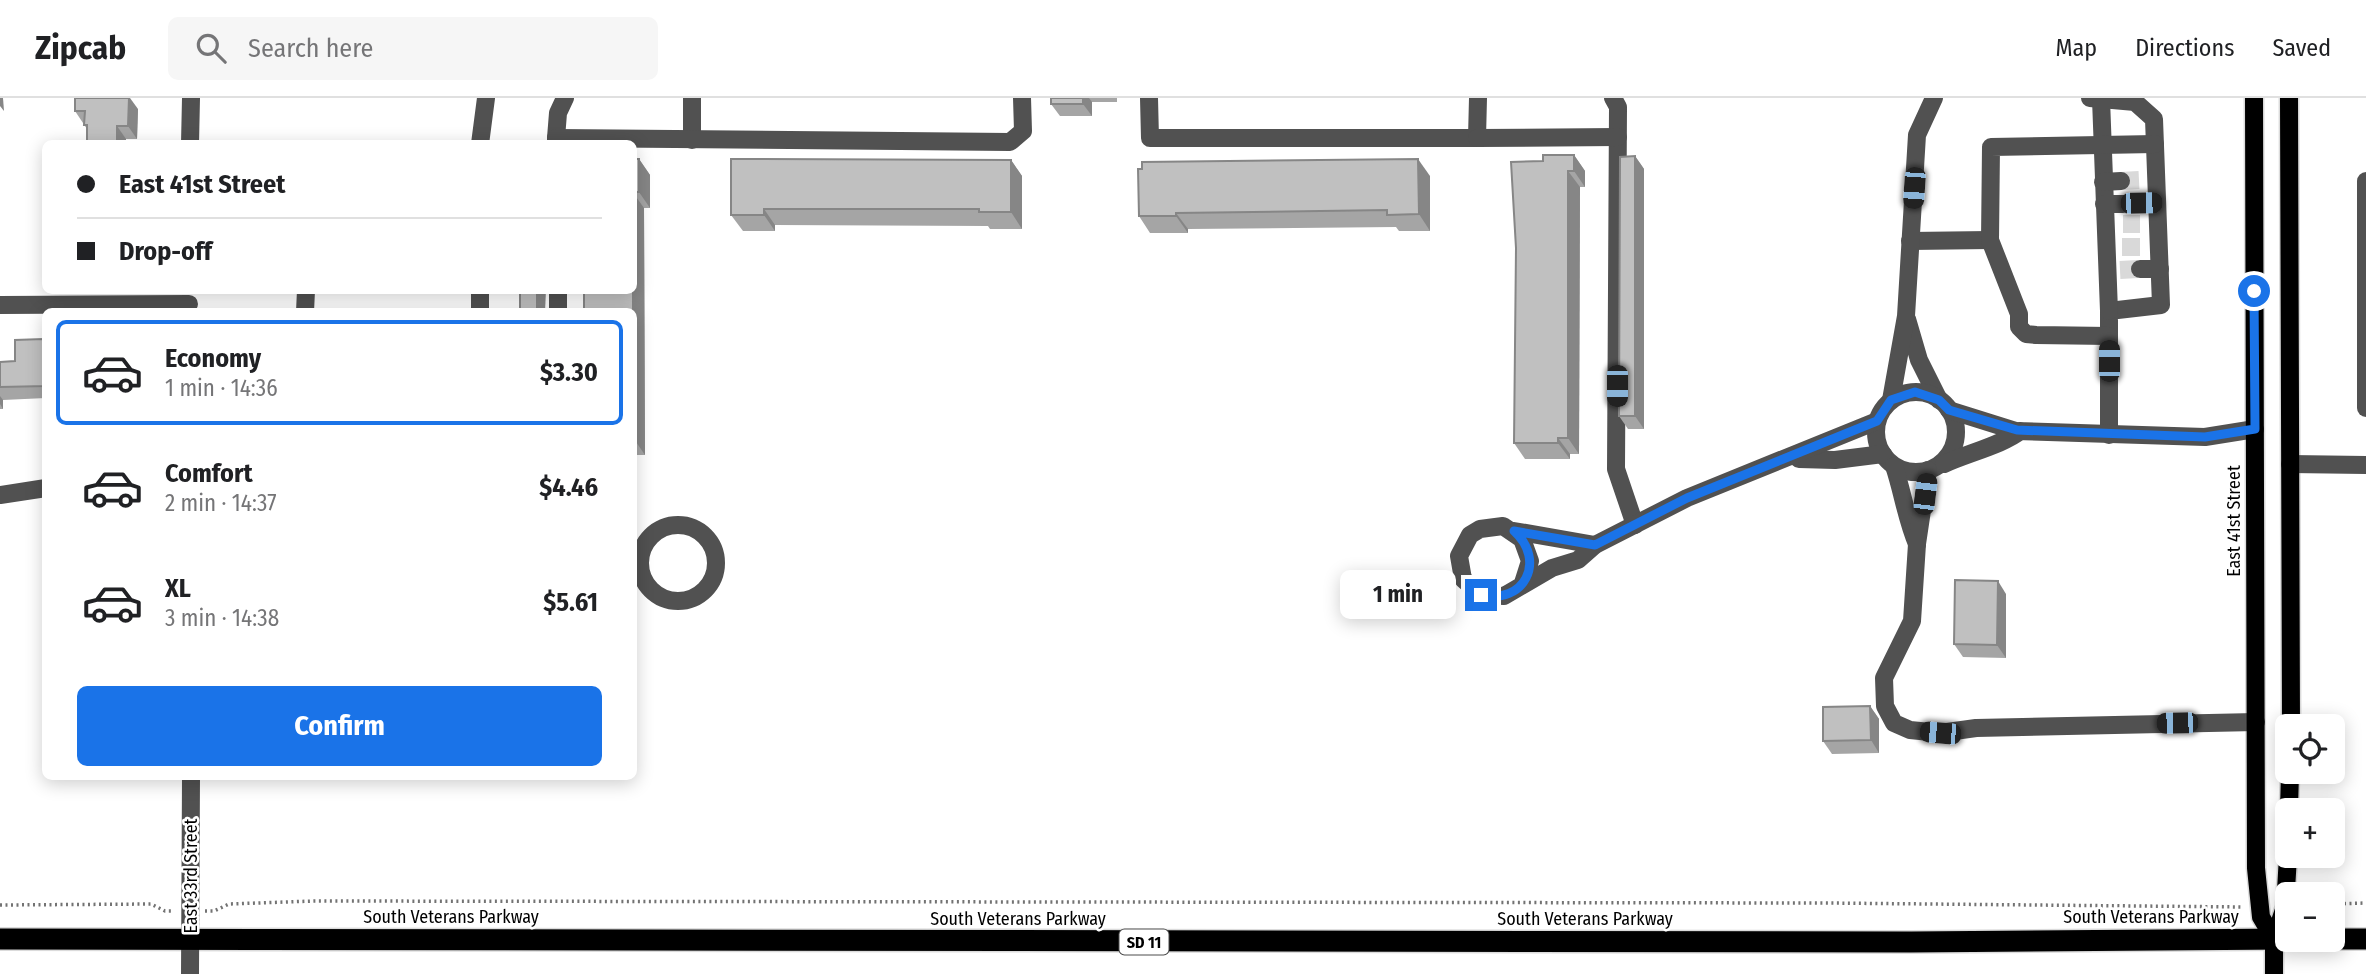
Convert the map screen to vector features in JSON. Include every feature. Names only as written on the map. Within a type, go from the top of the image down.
[{"type":"highway","name":"South Veterans Parkway","points":[[0,939],[861,942],[2275,939]]},
{"type":"highway","points":[[2345,939],[2366,939]]},
{"type":"main road","name":"East 41st Street","points":[[2254,98],[2256,722],[2260,908],[2275,930]]},
{"type":"main road","points":[[2289,98],[2291,714]]},
{"type":"main road","name":"East 41st Street","points":[[2274,974],[2278,952]]},
{"type":"street","points":[[190,140],[191,98]]},
{"type":"street","points":[[481,140],[486,98]]},
{"type":"street","points":[[556,140],[558,113],[565,98]]},
{"type":"street","points":[[692,98],[692,140]]},
{"type":"street","points":[[637,140],[1010,142],[1023,131],[1021,98]]},
{"type":"street","points":[[1149,98],[1150,138],[1618,137]]},
{"type":"street","points":[[1477,138],[1478,98]]},
{"type":"street","points":[[1614,98],[1618,107],[1616,470],[1635,525]]},
{"type":"street","points":[[1917,544],[1905,517],[1903,493],[1875,434],[1877,421],[1891,400],[1906,316],[1917,135],[1934,98]]},
{"type":"street","points":[[2090,98],[2136,102],[2154,119],[2155,144],[2149,180],[2149,203],[2114,247],[2109,311],[2109,435]]},
{"type":"street","points":[[2101,99],[2102,145],[2112,182],[2104,204]]},
{"type":"street","points":[[2109,336],[2026,334],[2019,327],[2019,314],[1990,240],[1991,147],[2155,144]]},
{"type":"street","points":[[2366,181],[2366,408]]},
{"type":"street","points":[[2104,204],[2123,204]]},
{"type":"street","points":[[2104,204],[2132,224],[2150,246],[2160,269],[2161,305],[2109,311]]},
{"type":"street","points":[[1910,241],[1990,240]]},
{"type":"street","points":[[2140,269],[2160,269]]},
{"type":"street","points":[[0,305],[189,302]]},
{"type":"street","points":[[1906,316],[1919,360],[1955,422],[1956,436],[1952,449],[1932,469],[1917,544],[1912,621],[1884,678],[1885,706],[1894,723],[1910,730],[1940,733],[1990,727],[2256,722]]},
{"type":"street","points":[[1891,400],[1915,392],[2020,431],[2205,437],[2255,429]]},
{"type":"street","points":[[1595,545],[1491,526],[1470,536],[1459,556],[1459,568],[1471,589],[1481,595],[1504,596],[1552,568],[1578,560],[1595,545],[1687,498],[1877,421]]},
{"type":"street","points":[[1788,459],[1888,460],[1906,472],[1932,469],[1984,446],[2009,440],[2020,431]]},
{"type":"street","points":[[2290,464],[2366,466]]},
{"type":"street","points":[[0,495],[42,489]]},
{"type":"street","points":[[684,525],[707,537],[716,561],[710,585],[690,600],[665,600],[640,583],[639,544],[659,529],[684,525]]},
{"type":"street","points":[[1514,531],[1528,549],[1528,573],[1523,583]]},
{"type":"street","name":"East 33rd Street","points":[[190,974],[191,780]]},
{"type":"path","points":[[0,905],[151,905],[165,911],[214,911],[229,904],[314,901],[2097,903],[2260,908]]},
{"type":"path","points":[[2345,904],[2366,903]]},
{"type":"building","points":[[75,98],[129,98],[128,126],[117,126],[117,140],[87,140],[85,111],[75,111]]},
{"type":"building","points":[[1051,98],[1083,98],[1083,104],[1051,104]]},
{"type":"building","points":[[1543,155],[1574,155],[1574,171],[1568,171],[1568,438],[1558,438],[1558,443],[1514,443],[1516,248],[1511,162],[1543,161]]},
{"type":"building","points":[[1635,156],[1635,416],[1619,416],[1620,157]]},
{"type":"building","points":[[637,159],[639,159],[637,192]]},
{"type":"building","points":[[731,159],[1011,160],[1011,212],[979,212],[979,209],[764,209],[764,215],[731,215]]},
{"type":"building","points":[[1418,159],[1419,214],[1387,215],[1387,210],[1176,213],[1176,216],[1139,216],[1138,169],[1142,169],[1142,162]]},
{"type":"building","points":[[520,294],[537,294],[537,308],[520,308]]},
{"type":"building","points":[[584,294],[633,294],[633,308],[584,308]]},
{"type":"building","points":[[42,339],[42,386],[0,387],[0,362],[15,361],[15,340]]},
{"type":"building","points":[[1955,580],[1998,581],[1997,645],[1954,644]]},
{"type":"building","points":[[1870,706],[1871,740],[1823,741],[1823,707]]},
{"type":"tunnel","points":[[2121,181],[2141,180]]},
{"type":"tunnel","points":[[2123,204],[2141,203]]},
{"type":"tunnel","points":[[2123,224],[2140,224]]},
{"type":"tunnel","points":[[2122,247],[2142,247]]},
{"type":"tunnel","points":[[2120,270],[2140,269]]},
{"type":"route","points":[[1481,595],[1504,596],[1514,592],[1523,583],[1530,561],[1528,549],[1514,531],[1595,545],[1687,498],[1803,454],[1877,421],[1891,400],[1903,394],[1928,394],[1949,410],[2017,430],[2205,437],[2255,429],[2254,291]]}]
